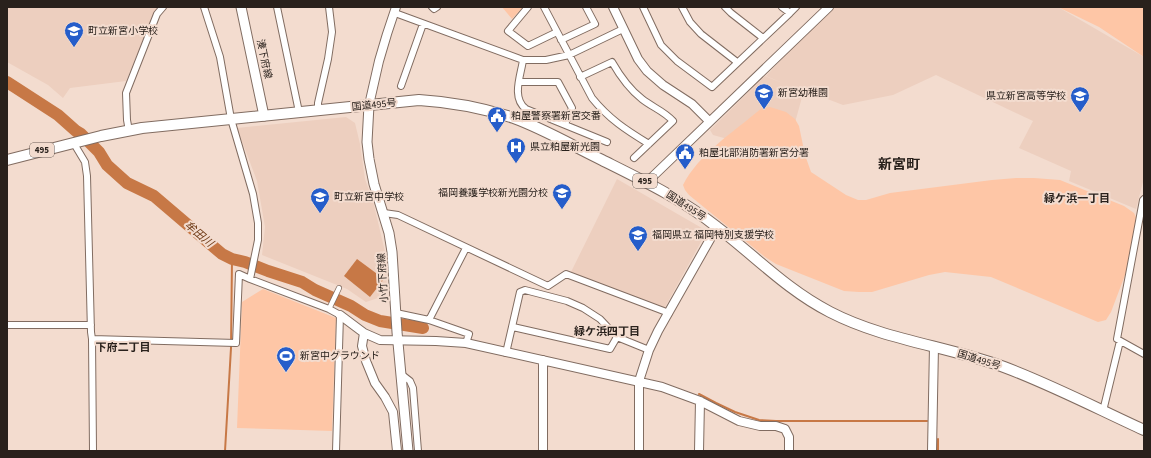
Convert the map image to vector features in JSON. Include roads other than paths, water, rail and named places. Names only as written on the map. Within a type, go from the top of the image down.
[{"type":"highway","name":"国道495号","points":[[75,142],[129,130],[419,100],[448,102],[495,112],[536,128],[647,182],[677,199],[717,227],[790,288],[831,312],[864,327],[1003,367],[1050,386],[1144,430]]},
{"type":"highway","name":"495","points":[[7,160],[75,142]]},
{"type":"main road","name":"湊下府線","points":[[241,7],[264,116]]},
{"type":"main road","name":"小竹下府線","points":[[369,105],[367,142],[369,159],[374,184],[384,213],[392,252],[397,336],[408,451]]},
{"type":"street","points":[[129,130],[126,93],[157,14],[163,7]]},
{"type":"street","points":[[204,7],[220,57],[231,119],[253,194],[258,223],[258,240],[250,278]]},
{"type":"street","points":[[277,7],[299,112]]},
{"type":"street","points":[[318,110],[318,103],[328,59],[332,32],[329,7]]},
{"type":"street","points":[[432,7],[434,9],[437,7]]},
{"type":"street","points":[[528,7],[508,31],[528,46],[557,32]]},
{"type":"street","points":[[544,7],[592,98],[601,109],[624,129],[649,144]]},
{"type":"street","points":[[561,40],[595,24],[586,7]]},
{"type":"street","points":[[613,7],[638,59],[647,72],[663,85],[689,102],[709,122]]},
{"type":"street","points":[[642,7],[661,45],[677,61],[712,87],[796,7]]},
{"type":"street","points":[[682,7],[690,22],[701,34],[737,62]]},
{"type":"street","points":[[725,7],[763,38]]},
{"type":"street","points":[[782,7],[790,13]]},
{"type":"street","points":[[647,182],[829,7]]},
{"type":"street","points":[[369,105],[379,61],[395,10],[424,24],[524,60],[546,60],[569,56],[623,29]]},
{"type":"street","points":[[401,86],[424,24]]},
{"type":"street","points":[[524,60],[518,97],[521,105],[526,109],[607,142]]},
{"type":"street","points":[[580,77],[612,62],[633,91],[670,117],[673,121],[634,158]]},
{"type":"street","points":[[520,82],[558,82],[572,108],[565,124]]},
{"type":"street","points":[[75,142],[85,162],[87,176],[92,339],[93,451]]},
{"type":"street","points":[[1144,193],[1117,339],[1144,354]]},
{"type":"street","points":[[384,213],[398,215],[548,286],[566,274],[669,313]]},
{"type":"street","points":[[639,451],[639,381],[649,350],[717,227]]},
{"type":"street","points":[[429,320],[466,248]]},
{"type":"street","points":[[92,339],[236,343],[239,274],[329,309],[340,315],[364,333],[380,340],[397,336],[466,343],[662,387],[700,402],[739,422],[749,425],[780,427],[785,429],[789,437],[789,451]]},
{"type":"street","points":[[329,309],[339,288]]},
{"type":"street","points":[[506,352],[520,292],[525,290],[567,301],[583,308],[600,319],[617,337],[649,350]]},
{"type":"street","points":[[336,451],[340,315]]},
{"type":"street","points":[[396,315],[429,320],[469,334],[466,343]]},
{"type":"street","points":[[7,325],[91,325]]},
{"type":"street","points":[[513,327],[610,349],[617,337]]},
{"type":"street","points":[[364,333],[362,346],[370,374],[393,412],[397,451]]},
{"type":"street","points":[[1103,411],[1120,340]]},
{"type":"street","points":[[932,451],[934,346]]},
{"type":"street","points":[[543,360],[543,451]]},
{"type":"street","points":[[401,374],[410,381],[413,388],[418,451]]},
{"type":"street","points":[[699,451],[700,402]]},
{"type":"waterway","name":"牟田川","points":[[7,82],[58,115],[81,134],[99,152],[107,165],[127,183],[154,196],[222,254],[232,259],[245,262],[302,282],[315,290],[380,321],[423,328]]},
{"type":"waterway","points":[[225,451],[231,348],[232,259]]},
{"type":"waterway","points":[[699,394],[735,412],[759,420],[927,421]]},
{"type":"waterway","points":[[938,439],[938,451]]},
{"type":"place","name":"町立新宮小学校","points":[[74,48]]},
{"type":"place","name":"新宮幼稚園","points":[[764,110]]},
{"type":"place","name":"県立新宮高等学校","points":[[1080,113]]},
{"type":"place","name":"粕屋警察署新宮交番","points":[[497,133]]},
{"type":"place","name":"県立粕屋新光園","points":[[516,164]]},
{"type":"place","name":"粕屋北部消防署新宮分署","points":[[685,170]]},
{"type":"place","name":"福岡養護学校新光園分校","points":[[562,210]]},
{"type":"place","name":"町立新宮中学校","points":[[320,214]]},
{"type":"place","name":"福岡県立 福岡特別支援学校","points":[[638,252]]},
{"type":"place","name":"新宮中グラウンド","points":[[286,373]]},
{"type":"district","name":"新宮町","points":[[899,165]]},
{"type":"district","name":"緑ケ浜一丁目","points":[[1077,198]]},
{"type":"district","name":"緑ケ浜四丁目","points":[[607,331]]},
{"type":"district","name":"下府二丁目","points":[[123,347]]}]
